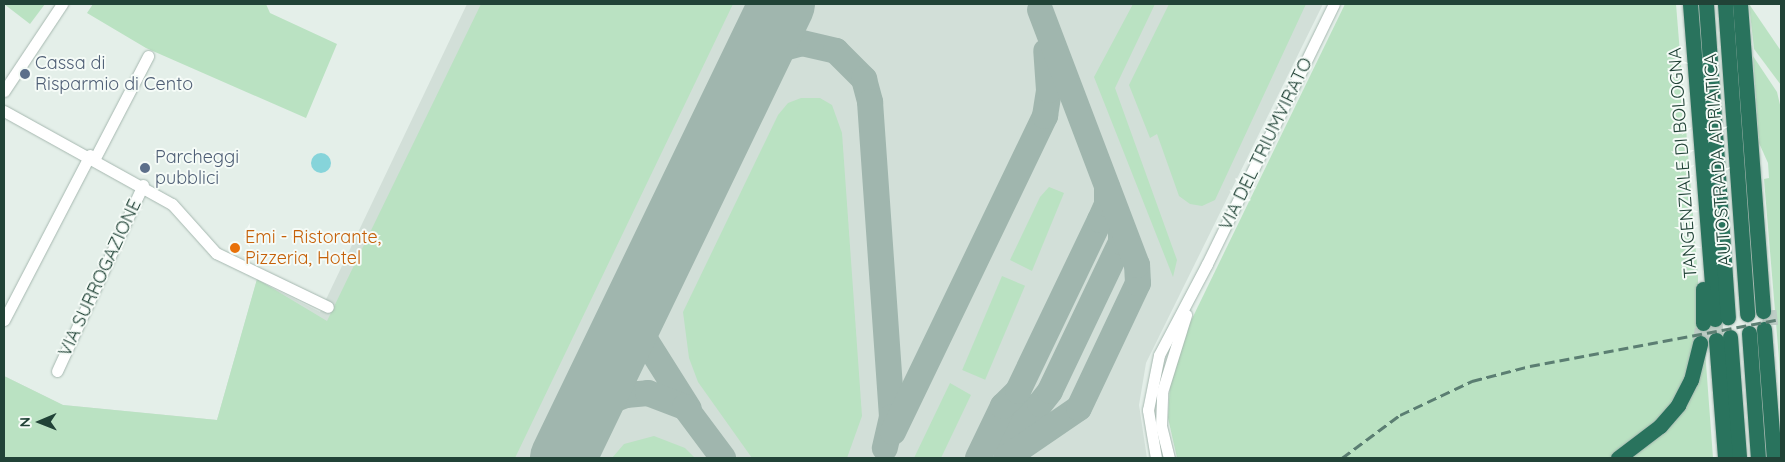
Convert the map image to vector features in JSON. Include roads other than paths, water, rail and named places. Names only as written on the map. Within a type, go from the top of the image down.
[{"type":"highway","name":"AUTOSTRADA ADRIATICA","points":[[1706,4],[1715,320]]},
{"type":"highway","name":"AUTOSTRADA ADRIATICA","points":[[1725,4],[1747,314]]},
{"type":"highway","points":[[1740,4],[1756,211],[1766,310]]},
{"type":"highway","name":"TANGENZIALE DI BOLOGNA","points":[[1690,9],[1715,320]]},
{"type":"highway","points":[[1774,458],[1767,328],[1781,407]]},
{"type":"highway","points":[[1749,333],[1758,458]]},
{"type":"highway","points":[[1725,458],[1723,339],[1740,458]]},
{"type":"highway","points":[[1618,458],[1660,426],[1678,405],[1691,380],[1700,343]]},
{"type":"street","points":[[4,91],[62,4]]},
{"type":"street","name":"VIA DEL TRIUMVIRATO","points":[[1156,458],[1148,410],[1153,373],[1165,340],[1198,283],[1334,4]]},
{"type":"street","points":[[4,320],[148,56]]},
{"type":"street","name":"VIA SURROGAZIONE","points":[[4,111],[92,156],[172,204],[216,253],[328,307]]},
{"type":"street","name":"VIA SURROGAZIONE","points":[[57,371],[143,185]]},
{"type":"street","name":"VIA DEL TRIUMVIRATO","points":[[1169,458],[1161,427],[1164,376],[1198,283]]},
{"type":"water","points":[[321,153],[328,156],[331,163],[328,170],[321,173],[314,170],[311,163],[314,156]]},
{"type":"tunnel","points":[[1769,310],[1771,328]]},
{"type":"tunnel","points":[[1715,319],[1716,340]]},
{"type":"tunnel","points":[[1700,343],[1703,323]]},
{"type":"railway","points":[[1342,458],[1400,415],[1472,381],[1530,366],[1781,319]]},
{"type":"place","name":"Cassa di Risparmio di Cento","points":[[25,74]]},
{"type":"place","name":"Parcheggi pubblici","points":[[145,168]]},
{"type":"place","name":"Emi - Ristorante, Pizzeria, Hotel","points":[[235,248]]}]
